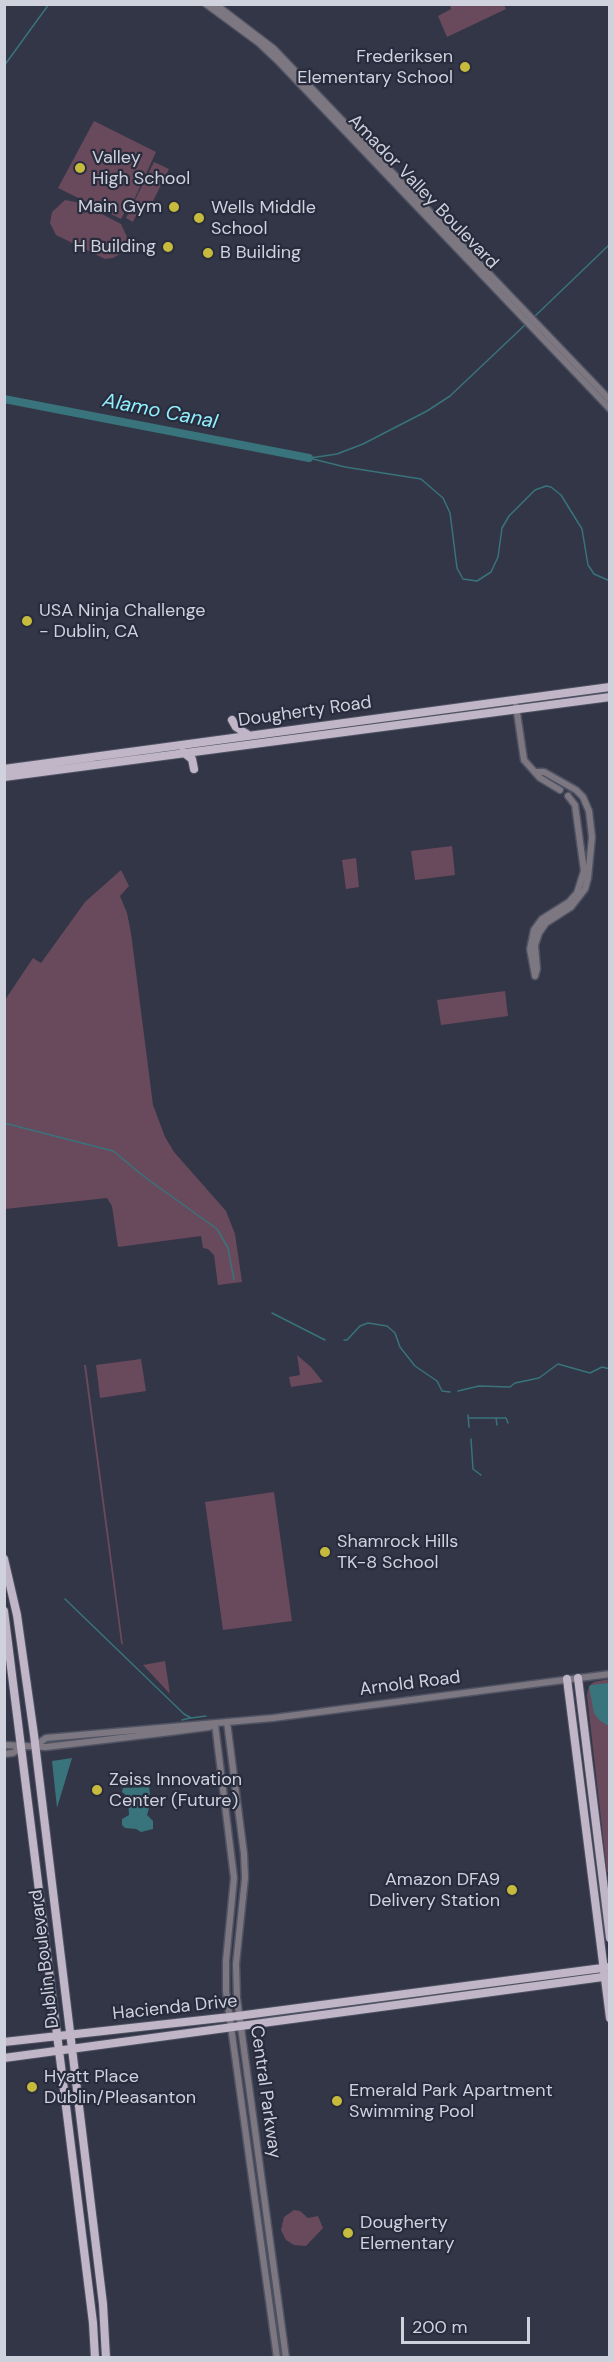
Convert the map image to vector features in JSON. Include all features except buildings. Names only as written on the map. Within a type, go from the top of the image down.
[{"type":"main road","name":"Dougherty Road","points":[[4,769],[247,734],[609,687]]},
{"type":"main road","name":"Dougherty Road","points":[[4,777],[609,697]]},
{"type":"main road","points":[[232,720],[236,727],[247,734]]},
{"type":"main road","points":[[183,752],[192,759],[194,769]]},
{"type":"main road","points":[[29,774],[32,769],[48,767],[57,762]]},
{"type":"main road","name":"Dublin Boulevard","points":[[4,1559],[17,1615],[35,1746],[103,2304],[106,2358]]},
{"type":"main road","name":"Dublin Boulevard","points":[[4,1611],[93,2323],[94,2358]]},
{"type":"main road","points":[[578,1678],[609,1938]]},
{"type":"main road","points":[[567,1679],[606,1967],[609,2018]]},
{"type":"main road","name":"Hacienda Drive","points":[[4,2042],[230,2017],[606,1967]]},
{"type":"main road","name":"Hacienda Drive","points":[[4,2058],[607,1976]]},
{"type":"main road","points":[[343,2011],[348,2001]]},
{"type":"street","name":"Amador Valley Boulevard","points":[[206,4],[259,43],[277,60],[572,365],[609,400]]},
{"type":"street","name":"Amador Valley Boulevard","points":[[215,4],[274,50],[441,223],[522,313]]},
{"type":"street","points":[[415,204],[441,223]]},
{"type":"street","name":"Amador Valley Boulevard","points":[[572,365],[609,409]]},
{"type":"street","points":[[516,699],[524,760],[540,778],[560,790]]},
{"type":"street","points":[[536,772],[544,772],[576,790],[583,798],[589,811],[592,837],[585,889],[571,907],[555,916],[539,933],[535,945],[537,969],[535,976],[530,949],[534,930],[542,920],[569,902],[577,893],[584,871],[575,805],[568,796]]},
{"type":"street","name":"Arnold Road","points":[[4,1745],[35,1746],[46,1738],[169,1728],[209,1722],[215,1724],[609,1674]]},
{"type":"street","name":"Central Parkway","points":[[227,1722],[244,1866],[236,1980],[286,2358]]},
{"type":"street","name":"Central Parkway","points":[[215,1724],[234,1878],[225,1961],[226,1991],[277,2358]]},
{"type":"street","name":"Arnold Road","points":[[4,1754],[13,1753],[22,1747]]},
{"type":"shaded area","points":[[450,5],[504,5],[506,9],[447,37],[438,16],[451,9]]},
{"type":"shaded area","points":[[94,121],[156,152],[134,200],[130,202],[121,219],[58,188]]},
{"type":"shaded area","points":[[154,162],[169,169],[150,207],[142,203],[133,222],[126,218]]},
{"type":"shaded area","points":[[65,200],[81,203],[121,224],[127,237],[126,246],[120,254],[105,259],[56,235],[50,223],[52,212]]},
{"type":"shaded area","points":[[452,846],[455,875],[415,880],[411,851]]},
{"type":"shaded area","points":[[356,858],[359,887],[346,889],[342,860]]},
{"type":"shaded area","points":[[121,870],[129,886],[120,896],[127,913],[131,933],[153,1105],[165,1137],[174,1152],[226,1211],[235,1234],[242,1282],[218,1285],[214,1255],[208,1249],[203,1248],[201,1236],[118,1247],[112,1206],[107,1198],[5,1209],[5,1000],[33,958],[41,963],[85,902]]},
{"type":"shaded area","points":[[505,991],[508,1016],[441,1025],[437,1000]]},
{"type":"shaded area","points":[[297,1355],[323,1382],[291,1387],[289,1377],[300,1375]]},
{"type":"shaded area","points":[[141,1359],[146,1391],[100,1398],[96,1365]]},
{"type":"shaded area","points":[[84,1365],[86,1365],[123,1645],[121,1643]]},
{"type":"shaded area","points":[[274,1492],[292,1621],[223,1630],[205,1502]]},
{"type":"shaded area","points":[[165,1661],[170,1694],[143,1665]]},
{"type":"shaded area","points":[[609,1679],[609,1873],[607,1872],[587,1695],[589,1686],[594,1682]]},
{"type":"shaded area","points":[[609,1683],[609,1724],[607,1725],[594,1713],[589,1687]]},
{"type":"shaded area","points":[[72,1758],[57,1808],[52,1761]]},
{"type":"shaded area","points":[[149,1787],[151,1802],[147,1815],[153,1821],[153,1829],[141,1832],[125,1828],[122,1825],[122,1819],[129,1815],[128,1797],[122,1792],[123,1788]]},
{"type":"shaded area","points":[[294,2210],[300,2211],[308,2218],[318,2216],[323,2228],[306,2246],[294,2245],[286,2240],[281,2230],[284,2217]]},
{"type":"waterway","points":[[4,66],[49,4]]},
{"type":"waterway","points":[[534,317],[610,244]]},
{"type":"waterway","points":[[310,458],[337,454],[363,444],[427,411],[450,396],[526,324]]},
{"type":"waterway","name":"Alamo Canal","points":[[4,399],[309,458]]},
{"type":"waterway","points":[[309,458],[345,467],[421,479],[443,498],[450,513],[457,568],[463,579],[477,581],[491,572],[498,557],[502,528],[509,516],[535,490],[546,486],[551,487],[561,495],[582,529],[588,565],[594,574],[610,581]]},
{"type":"waterway","points":[[4,1123],[113,1151],[146,1178],[217,1229],[228,1248],[234,1280]]},
{"type":"waterway","points":[[272,1313],[325,1340]]},
{"type":"waterway","points":[[344,1340],[347,1340],[360,1326],[368,1323],[387,1326],[395,1333],[400,1347],[415,1366],[437,1381],[442,1391],[450,1392]]},
{"type":"waterway","points":[[458,1391],[479,1386],[510,1387],[515,1383],[539,1378],[558,1364],[590,1373],[602,1367],[610,1369]]},
{"type":"waterway","points":[[468,1415],[469,1427]]},
{"type":"waterway","points":[[468,1418],[506,1418],[508,1423]]},
{"type":"waterway","points":[[496,1418],[497,1425]]},
{"type":"waterway","points":[[471,1439],[473,1469],[481,1475]]},
{"type":"waterway","points":[[65,1599],[184,1714],[191,1718],[206,1716]]},
{"type":"waterway","points":[[182,1720],[190,1718]]},
{"type":"place","name":"Frederiksen Elementary School","points":[[465,67]]},
{"type":"place","name":"Valley High School","points":[[80,168]]},
{"type":"place","name":"Main Gym","points":[[174,207]]},
{"type":"place","name":"Wells Middle School","points":[[199,218]]},
{"type":"place","name":"H Building","points":[[168,247]]},
{"type":"place","name":"B Building","points":[[208,253]]},
{"type":"place","name":"USA Ninja Challenge - Dublin, CA","points":[[27,621]]},
{"type":"place","name":"Shamrock Hills TK-8 School","points":[[325,1552]]},
{"type":"place","name":"Zeiss Innovation Center (Future)","points":[[97,1790]]},
{"type":"place","name":"Amazon DFA9 Delivery Station","points":[[512,1890]]},
{"type":"place","name":"Hyatt Place Dublin/Pleasanton","points":[[32,2087]]},
{"type":"place","name":"Emerald Park Apartment Swimming Pool","points":[[337,2101]]},
{"type":"place","name":"Dougherty Elementary","points":[[348,2233]]}]
